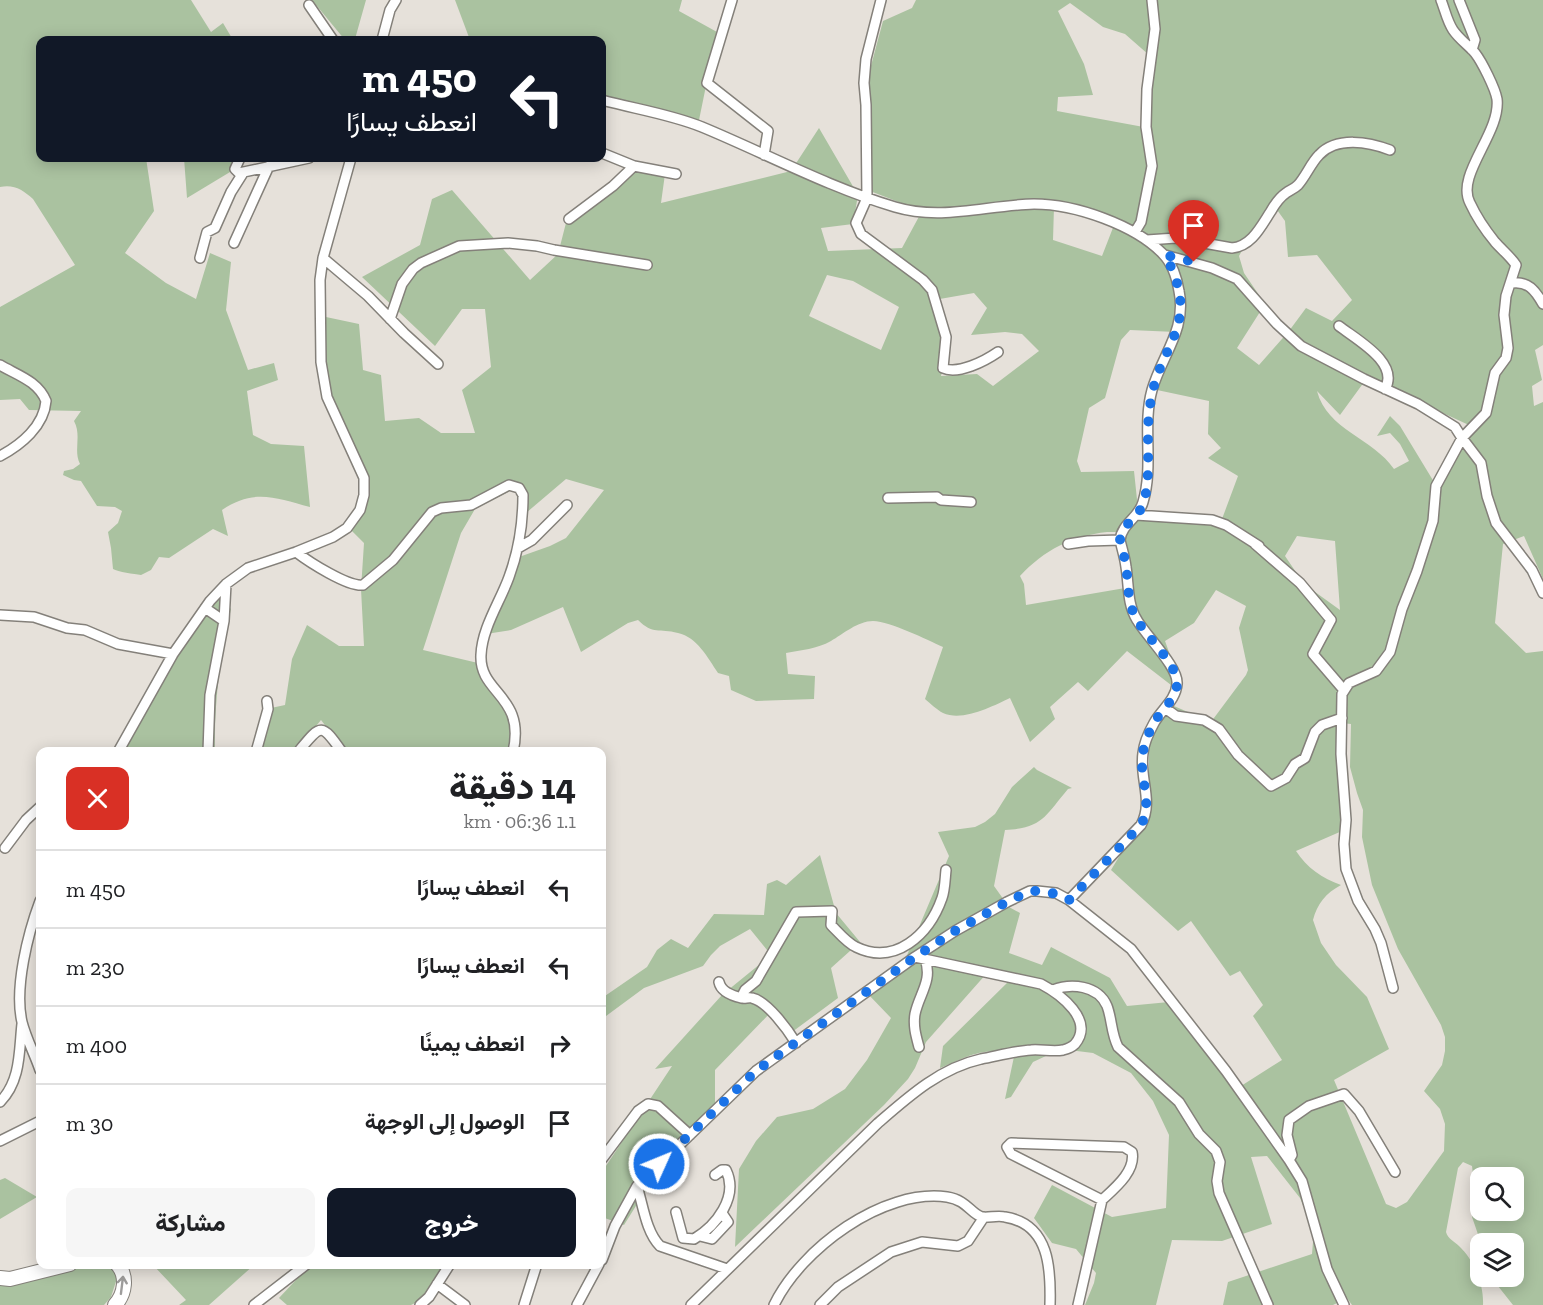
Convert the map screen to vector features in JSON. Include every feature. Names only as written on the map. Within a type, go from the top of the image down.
[{"type":"highway","points":[[4,1279],[46,1269]]},
{"type":"highway","points":[[115,1305],[122,1294],[124,1280],[121,1269]]},
{"type":"street","points":[[383,36],[390,5],[396,0]]},
{"type":"street","points":[[732,0],[707,83],[768,131],[764,155]]},
{"type":"street","points":[[881,0],[866,59],[864,83],[867,198],[857,218],[857,227],[861,234],[928,284],[936,297],[946,337],[943,368],[950,370],[979,364],[998,352]]},
{"type":"street","points":[[1135,232],[1141,222],[1152,166],[1146,127],[1147,89],[1155,29],[1152,0]]},
{"type":"street","points":[[1343,689],[1349,683],[1376,671],[1390,652],[1402,609],[1433,521],[1436,486],[1462,438],[1486,413],[1495,373],[1506,358],[1508,348],[1504,315],[1506,296],[1516,266],[1508,254],[1495,242],[1469,202],[1466,189],[1468,178],[1489,136],[1496,114],[1497,101],[1483,67],[1472,50],[1450,26],[1440,0]]},
{"type":"street","points":[[1460,0],[1475,40],[1472,50]]},
{"type":"street","points":[[309,5],[330,36]]},
{"type":"street","points":[[606,101],[702,127],[867,198],[924,214],[951,214],[1016,205],[1037,204],[1063,207],[1135,232],[1165,255],[1212,268],[1238,279],[1301,346],[1438,416],[1455,427],[1481,463],[1487,496],[1496,523],[1532,570],[1543,593]]},
{"type":"street","points":[[1147,240],[1176,238],[1232,248],[1240,247],[1253,237],[1276,202],[1297,186],[1325,150],[1332,146],[1361,142],[1373,143],[1390,150]]},
{"type":"street","points":[[606,155],[634,166],[676,174]]},
{"type":"street","points":[[239,162],[236,169],[239,173],[289,162]]},
{"type":"street","points":[[121,747],[173,654],[205,608],[226,584],[248,568],[333,537],[347,528],[360,510],[364,495],[364,478],[327,397],[323,378],[320,301],[322,258],[350,162]]},
{"type":"street","points":[[234,243],[269,166]]},
{"type":"street","points":[[569,219],[613,186],[634,166]]},
{"type":"street","points":[[200,258],[207,232],[215,228],[231,192],[243,173]]},
{"type":"street","points":[[390,319],[402,284],[413,269],[459,246],[508,243],[647,265]]},
{"type":"street","points":[[1069,900],[1131,836],[1144,819],[1148,804],[1142,756],[1149,734],[1173,697],[1177,686],[1175,669],[1149,638],[1133,612],[1120,540],[1123,529],[1144,502],[1150,465],[1148,429],[1152,390],[1174,340],[1181,311],[1177,282],[1165,255]]},
{"type":"street","points":[[322,258],[368,296],[438,364]]},
{"type":"street","points":[[1512,283],[1521,282],[1531,286],[1543,304]]},
{"type":"street","points":[[1339,326],[1373,352],[1387,367],[1389,378],[1385,389]]},
{"type":"street","points":[[0,365],[29,380],[40,389],[46,401],[42,417],[20,445],[0,456]]},
{"type":"street","points":[[296,552],[307,561],[353,585],[363,585],[393,560],[432,512],[441,508],[471,505],[511,484],[519,488],[523,495],[522,527],[518,548],[509,577],[484,637],[481,655],[482,670],[513,712],[516,732],[514,747]]},
{"type":"street","points":[[888,498],[937,498],[970,502]]},
{"type":"street","points":[[518,548],[532,540],[567,505]]},
{"type":"street","points":[[1136,515],[1212,520],[1226,525],[1274,554]]},
{"type":"street","points":[[1068,544],[1120,540]]},
{"type":"street","points":[[1255,544],[1300,584],[1332,620],[1313,654],[1343,689],[1341,754],[1346,820],[1344,844],[1346,869],[1358,901],[1382,943],[1393,988]]},
{"type":"street","points":[[208,747],[210,695],[224,621],[226,584]]},
{"type":"street","points":[[205,608],[224,621]]},
{"type":"street","points":[[0,615],[34,617],[67,628],[85,630],[118,644],[173,654]]},
{"type":"street","points":[[257,747],[268,709],[267,701]]},
{"type":"street","points":[[1165,708],[1176,716],[1204,720],[1219,729],[1238,755],[1271,786],[1286,778],[1295,764],[1305,758],[1316,732],[1322,725],[1342,718]]},
{"type":"street","points":[[302,747],[316,731],[322,730],[334,737],[339,747]]},
{"type":"street","points":[[5,848],[36,811]]},
{"type":"street","points":[[741,998],[745,990],[756,981],[796,912],[832,911],[831,925],[854,947],[880,954],[900,950],[923,932],[940,903],[943,897],[946,870]]},
{"type":"street","points":[[606,1250],[615,1226],[637,1186],[756,1071],[955,931],[1030,891],[1047,891],[1069,900],[1131,949],[1226,1071],[1290,1160],[1302,1181],[1327,1269],[1344,1305]]},
{"type":"street","points":[[0,1101],[6,1096],[17,1073],[22,1022],[23,967],[36,913]]},
{"type":"street","points":[[691,1305],[877,1124],[946,1071],[980,1059],[1030,1050],[1060,1051],[1074,1044],[1080,1032],[1078,1019],[1068,1004],[1053,990],[1041,984],[915,957]]},
{"type":"street","points":[[919,1047],[915,1024],[916,1012],[928,973],[925,959]]},
{"type":"street","points":[[719,982],[724,991],[741,998],[752,998],[763,1005],[796,1043]]},
{"type":"street","points":[[1053,990],[1064,986],[1079,986],[1101,997],[1106,1004],[1113,1036],[1118,1047],[1179,1102],[1198,1134],[1216,1151],[1220,1161],[1217,1181],[1219,1194],[1268,1305]]},
{"type":"street","points":[[22,1022],[36,1059]]},
{"type":"street","points":[[1290,1160],[1292,1155],[1287,1136],[1289,1120],[1309,1106],[1344,1094],[1359,1111],[1395,1172]]},
{"type":"street","points":[[606,1154],[638,1111],[648,1104],[658,1106],[690,1135]]},
{"type":"street","points":[[0,1141],[36,1123]]},
{"type":"street","points":[[1078,1305],[1102,1200],[1131,1167],[1133,1156],[1128,1148],[1008,1144],[1011,1154],[1102,1200]]},
{"type":"street","points":[[676,1212],[683,1238],[694,1239],[713,1225],[722,1213],[729,1196],[729,1178],[726,1170],[715,1175]]},
{"type":"street","points":[[637,1186],[654,1241],[660,1246],[727,1269]]},
{"type":"street","points":[[774,1305],[789,1279],[828,1240],[848,1224],[907,1200],[936,1196],[963,1201],[984,1217],[1005,1216],[1029,1227],[1037,1236],[1048,1257],[1050,1305]]},
{"type":"street","points":[[820,1305],[838,1287],[891,1252],[922,1242],[958,1246],[968,1241],[984,1217]]},
{"type":"street","points":[[687,1255],[690,1250],[690,1239]]},
{"type":"street","points":[[254,1305],[301,1269]]},
{"type":"street","points":[[420,1305],[429,1297],[447,1269]]},
{"type":"street","points":[[524,1305],[535,1269]]},
{"type":"street","points":[[577,1305],[596,1269]]},
{"type":"street","points":[[437,1284],[465,1305]]},
{"type":"green space","points":[[0,0],[191,0],[211,32],[223,23],[231,36],[36,36],[36,162],[147,162],[154,211],[125,253],[166,283],[196,299],[210,253],[231,262],[226,310],[248,370],[274,363],[278,380],[247,391],[253,435],[271,444],[304,446],[310,507],[276,498],[244,499],[222,510],[228,536],[213,529],[169,558],[159,557],[151,570],[141,575],[113,569],[108,532],[118,523],[122,511],[115,507],[97,506],[81,481],[63,475],[64,471],[80,464],[74,421],[81,411],[29,410],[20,399],[0,400],[0,307],[75,265],[33,199],[18,188],[0,187]]},
{"type":"green space","points":[[312,0],[366,0],[356,36],[342,36]]},
{"type":"green space","points":[[455,0],[682,0],[679,11],[717,32],[698,125],[668,111],[606,100],[606,36],[468,36]]},
{"type":"green space","points":[[916,0],[1543,0],[1543,345],[1535,350],[1542,380],[1532,386],[1534,406],[1543,402],[1543,579],[1524,536],[1503,544],[1495,623],[1526,653],[1543,651],[1543,1305],[1513,1305],[1499,1287],[1524,1287],[1524,1233],[1478,1233],[1473,1221],[1524,1221],[1524,1167],[1472,1167],[1463,1162],[1458,1168],[1446,1232],[1470,1261],[1470,1287],[1482,1287],[1483,1305],[1352,1305],[1347,1298],[1333,1305],[1223,1305],[1228,1282],[1312,1254],[1314,1230],[1300,1198],[1267,1156],[1251,1157],[1272,1224],[1222,1241],[1172,1240],[1156,1305],[1085,1305],[1096,1273],[1076,1249],[1052,1243],[1034,1218],[1052,1185],[1112,1217],[1166,1208],[1169,1135],[1153,1101],[1131,1073],[1093,1053],[1061,1049],[1033,1062],[1011,1097],[1005,1099],[1015,1052],[984,1052],[940,1068],[943,1046],[1008,982],[987,973],[926,1042],[908,1079],[884,1105],[735,1247],[739,1169],[756,1141],[777,1117],[813,1109],[845,1089],[867,1060],[891,1018],[867,993],[905,960],[949,856],[938,832],[975,827],[985,822],[995,814],[1012,787],[1034,767],[1072,788],[1068,789],[1048,813],[1036,823],[1028,827],[1005,830],[994,886],[1009,907],[1020,913],[1009,953],[1042,965],[1051,947],[1110,978],[1127,1006],[1169,1002],[1241,1086],[1282,1060],[1253,1016],[1263,1005],[1240,971],[1230,976],[1191,921],[1178,931],[1111,870],[1145,814],[1149,783],[1149,748],[1156,721],[1167,703],[1211,722],[1248,670],[1239,628],[1246,606],[1216,590],[1194,623],[1165,641],[1179,680],[1171,685],[1127,651],[1088,691],[1078,682],[1050,707],[1055,719],[1030,742],[1010,698],[978,712],[960,716],[943,713],[936,708],[925,699],[943,647],[908,631],[880,622],[862,623],[826,644],[786,653],[788,674],[815,676],[814,699],[756,701],[731,690],[729,676],[718,673],[691,639],[678,633],[648,628],[638,620],[628,623],[581,652],[563,607],[511,630],[486,634],[519,557],[566,538],[604,490],[566,479],[526,513],[514,489],[475,509],[461,533],[423,650],[478,663],[508,703],[513,747],[342,747],[321,720],[299,747],[263,747],[271,708],[285,705],[292,659],[307,625],[339,646],[364,646],[361,589],[364,543],[349,528],[359,506],[361,482],[324,381],[326,317],[359,324],[363,370],[381,375],[385,421],[419,418],[441,433],[475,433],[462,390],[491,367],[485,309],[462,309],[435,346],[362,277],[420,245],[432,199],[452,190],[530,280],[558,254],[567,219],[594,202],[636,161],[665,174],[661,203],[791,171],[819,128],[858,195],[853,224],[821,228],[828,251],[902,248],[922,211],[870,191],[868,77],[883,21],[912,8]],"holes":[[[1070,3],[1103,27],[1125,34],[1149,55],[1149,128],[1057,111],[1058,97],[1093,95],[1084,64],[1058,11]],[[1054,207],[1116,220],[1102,256],[1053,240]],[[1275,207],[1285,221],[1288,257],[1317,255],[1352,300],[1332,321],[1306,308],[1259,365],[1237,348],[1265,304],[1244,273],[1239,256],[1249,238]],[[827,275],[853,281],[899,307],[881,350],[809,316]],[[974,293],[987,308],[971,335],[1005,332],[1022,334],[1039,351],[993,386],[977,374],[941,376],[948,348],[934,300]],[[1130,330],[1176,332],[1157,390],[1209,401],[1208,434],[1221,448],[1208,458],[1238,476],[1222,519],[1138,509],[1134,471],[1081,472],[1077,461],[1089,408],[1105,398],[1121,340]],[[1367,378],[1471,426],[1434,482],[1400,426],[1390,416],[1377,436],[1390,433],[1400,444],[1409,461],[1394,469],[1375,449],[1340,425],[1330,415],[1317,391],[1340,415]],[[1107,532],[1117,532],[1131,587],[1026,605],[1024,584],[1020,576],[1029,567],[1049,552],[1070,541]],[[1297,536],[1335,541],[1340,610],[1304,584],[1285,556]],[[1341,723],[1351,724],[1350,767],[1363,810],[1362,837],[1372,885],[1398,949],[1441,1025],[1445,1037],[1442,1065],[1424,1091],[1440,1109],[1445,1124],[1444,1151],[1407,1202],[1396,1208],[1386,1204],[1334,1080],[1389,1049],[1367,997],[1336,965],[1321,943],[1313,920],[1323,900],[1341,885],[1316,872],[1296,851],[1342,831]]]},
{"type":"green space","points":[[184,162],[242,162],[240,166],[187,198]]},
{"type":"green space","points":[[215,593],[231,609],[218,680],[215,747],[126,747],[179,648]]},
{"type":"green space","points":[[820,855],[836,913],[860,942],[831,968],[838,998],[788,1035],[773,1010],[715,1070],[715,1112],[678,1154],[671,1167],[644,1193],[624,1225],[606,1218],[606,1166],[672,1066],[655,1069],[722,995],[771,955],[750,929],[720,946],[703,966],[644,988],[606,1016],[606,995],[647,967],[657,950],[671,939],[688,948],[714,914],[764,915],[767,884],[777,880],[786,885]]},
{"type":"green space","points":[[5,1178],[36,1198],[0,1219],[0,1180]]},
{"type":"green space","points":[[36,1268],[120,1269],[111,1297],[104,1305],[0,1305],[0,1276]]},
{"type":"green space","points":[[157,1269],[250,1269],[209,1305],[179,1305],[186,1300]]},
{"type":"green space","points":[[306,1269],[445,1269],[425,1298],[411,1305],[287,1305],[279,1298]]},
{"type":"route","points":[[659,1164],[756,1071],[915,957],[955,931],[1030,891],[1056,893],[1069,900],[1141,825],[1148,804],[1142,756],[1154,722],[1173,697],[1177,686],[1177,676],[1175,669],[1149,638],[1133,612],[1120,540],[1123,529],[1144,502],[1150,465],[1148,429],[1152,390],[1180,322],[1181,301],[1177,282],[1165,255],[1194,262]]}]
